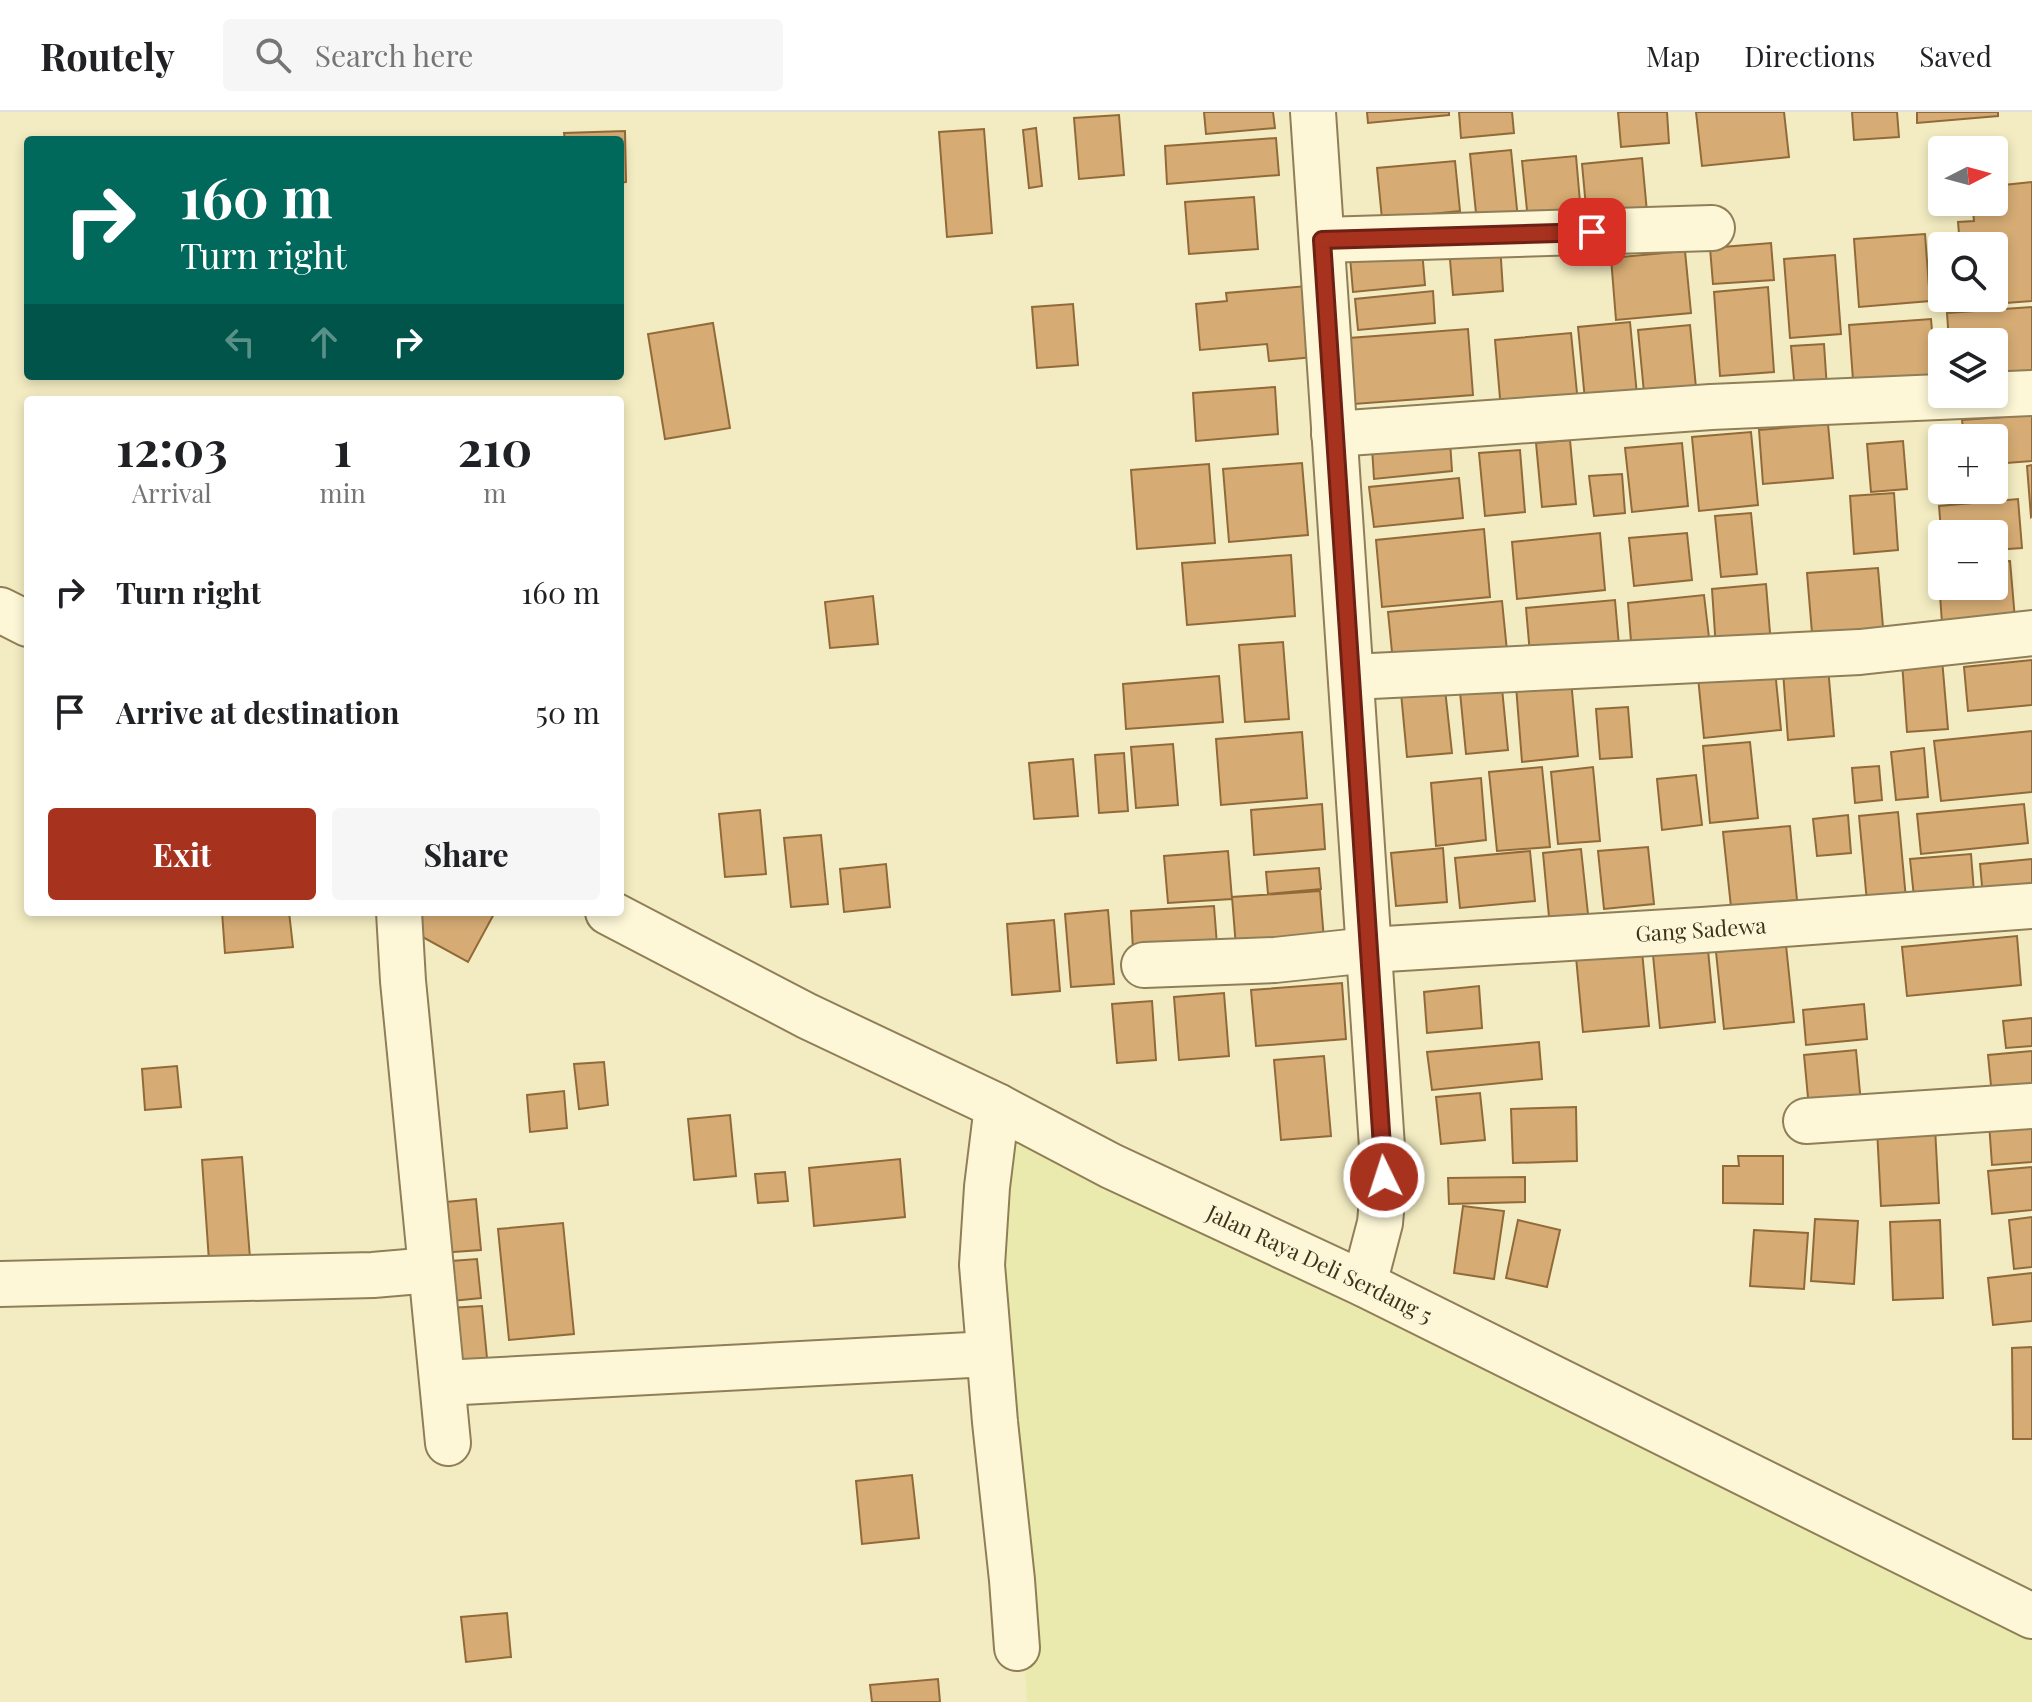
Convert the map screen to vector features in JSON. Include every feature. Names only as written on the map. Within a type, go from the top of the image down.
[{"type":"street","points":[[1313,112],[1384,1177],[1380,1223],[1365,1279]]},
{"type":"street","points":[[1322,240],[1712,228]]},
{"type":"street","points":[[1334,434],[1711,407],[2032,393]]},
{"type":"street","points":[[0,610],[24,622]]},
{"type":"street","points":[[1351,677],[1860,652],[2032,633]]},
{"type":"street","name":"Gang Sadewa","points":[[1144,965],[1275,960],[1369,950],[2032,906]]},
{"type":"street","points":[[399,916],[448,1443]]},
{"type":"street","name":"Jalan Raya Deli Serdang 5","points":[[616,916],[807,1016],[997,1106],[1111,1166],[1365,1279],[2032,1616]]},
{"type":"street","points":[[997,1106],[982,1265],[1017,1648]]},
{"type":"street","points":[[1806,1121],[2032,1106]]},
{"type":"street","points":[[0,1284],[373,1275],[431,1270]]},
{"type":"street","points":[[443,1383],[989,1354]]},
{"type":"green space","points":[[992,1127],[2032,1609],[2032,1702],[1027,1702]]},
{"type":"building","points":[[1204,112],[1273,112],[1275,128],[1206,134]]},
{"type":"building","points":[[1367,112],[1449,112],[1449,115],[1368,123]]},
{"type":"building","points":[[1459,112],[1512,112],[1514,133],[1461,138]]},
{"type":"building","points":[[1618,112],[1667,112],[1669,143],[1621,147]]},
{"type":"building","points":[[1696,112],[1784,112],[1789,157],[1702,166]]},
{"type":"building","points":[[1852,112],[1897,112],[1899,137],[1854,140]]},
{"type":"building","points":[[1917,112],[1998,112],[1998,116],[1917,123]]},
{"type":"building","points":[[1119,115],[1124,175],[1079,179],[1074,118]]},
{"type":"building","points":[[1036,128],[1042,186],[1029,188],[1023,130]]},
{"type":"building","points":[[984,129],[992,233],[947,237],[939,132]]},
{"type":"building","points":[[625,131],[626,182],[624,136],[564,136],[564,133]]},
{"type":"building","points":[[1276,138],[1279,175],[1167,184],[1165,146]]},
{"type":"building","points":[[1511,150],[1519,229],[1478,233],[1470,154]]},
{"type":"building","points":[[1576,156],[1582,225],[1529,230],[1522,161]]},
{"type":"building","points":[[1642,158],[1648,223],[1588,229],[1582,164]]},
{"type":"building","points":[[1455,161],[1460,211],[1382,219],[1377,168]]},
{"type":"building","points":[[2032,182],[2032,301],[2008,303],[2008,232],[1959,232],[1958,222],[1974,221],[1973,216],[2008,216],[2008,185]]},
{"type":"building","points":[[1254,197],[1258,249],[1189,254],[1185,202]]},
{"type":"building","points":[[1925,234],[1928,301],[1859,307],[1854,239]]},
{"type":"building","points":[[1771,243],[1774,280],[1713,284],[1710,248]]},
{"type":"building","points":[[1500,244],[1503,291],[1453,295],[1449,248]]},
{"type":"building","points":[[1422,250],[1425,285],[1353,292],[1350,257]]},
{"type":"building","points":[[1685,251],[1691,313],[1616,320],[1611,258]]},
{"type":"building","points":[[1835,255],[1841,334],[1790,338],[1784,259]]},
{"type":"building","points":[[1307,286],[1314,357],[1269,361],[1267,344],[1200,350],[1196,304],[1227,301],[1226,293]]},
{"type":"building","points":[[1768,287],[1774,372],[1720,376],[1714,292]]},
{"type":"building","points":[[1433,291],[1435,323],[1358,330],[1355,299]]},
{"type":"building","points":[[1073,304],[1078,365],[1037,368],[1032,307]]},
{"type":"building","points":[[2032,307],[2032,371],[2008,373],[2008,328],[1948,328],[1947,313],[2008,312],[2008,309]]},
{"type":"building","points":[[1931,319],[1932,328],[1928,328],[1928,388],[1854,394],[1849,325]]},
{"type":"building","points":[[1630,322],[1637,395],[1585,400],[1578,327]]},
{"type":"building","points":[[713,323],[730,428],[665,439],[648,334]]},
{"type":"building","points":[[1690,325],[1697,398],[1645,403],[1638,330]]},
{"type":"building","points":[[1468,329],[1473,395],[1354,404],[1349,338]]},
{"type":"building","points":[[1571,333],[1578,403],[1501,410],[1495,340]]},
{"type":"building","points":[[1824,344],[1827,389],[1795,391],[1791,346]]},
{"type":"building","points":[[1275,387],[1278,434],[1196,441],[1193,393]]},
{"type":"building","points":[[2032,415],[2032,461],[2008,463],[2008,424],[1962,424],[1962,420]]},
{"type":"building","points":[[1828,424],[1833,478],[1763,484],[1759,430]]},
{"type":"building","points":[[1751,432],[1758,505],[1699,511],[1692,437]]},
{"type":"building","points":[[1570,440],[1576,504],[1542,507],[1536,443]]},
{"type":"building","points":[[1450,441],[1452,471],[1374,479],[1372,448]]},
{"type":"building","points":[[1903,441],[1907,489],[1871,492],[1867,444]]},
{"type":"building","points":[[1682,443],[1688,506],[1632,512],[1625,448]]},
{"type":"building","points":[[1520,450],[1525,512],[1485,516],[1479,453]]},
{"type":"building","points":[[1302,463],[1308,535],[1229,542],[1223,469]]},
{"type":"building","points":[[1209,464],[1215,543],[1137,549],[1131,470]]},
{"type":"building","points":[[2032,465],[2032,516],[2031,517],[2027,466]]},
{"type":"building","points":[[1622,474],[1625,513],[1594,516],[1589,476]]},
{"type":"building","points":[[1459,478],[1463,518],[1374,527],[1369,487]]},
{"type":"building","points":[[1894,493],[1898,550],[1854,554],[1850,496]]},
{"type":"building","points":[[2018,499],[2022,548],[2008,549],[2008,520],[1940,520],[1939,506],[2008,504],[2008,500]]},
{"type":"building","points":[[1751,513],[1757,574],[1721,577],[1715,516]]},
{"type":"building","points":[[1484,529],[1490,597],[1382,607],[1376,540]]},
{"type":"building","points":[[1600,533],[1605,590],[1517,599],[1512,542]]},
{"type":"building","points":[[1687,533],[1692,580],[1634,586],[1629,538]]},
{"type":"building","points":[[1291,555],[1295,616],[1187,625],[1182,563]]},
{"type":"building","points":[[2008,561],[2016,631],[1943,637],[1940,600],[2008,600]]},
{"type":"building","points":[[1878,568],[1884,639],[1813,645],[1807,573]]},
{"type":"building","points":[[1766,584],[1771,645],[1716,649],[1712,589]]},
{"type":"building","points":[[1704,595],[1710,646],[1632,654],[1628,603]]},
{"type":"building","points":[[873,596],[878,644],[830,648],[825,602]]},
{"type":"building","points":[[1615,600],[1620,657],[1531,666],[1526,608]]},
{"type":"building","points":[[1502,601],[1508,661],[1394,672],[1388,612]]},
{"type":"building","points":[[1283,642],[1289,719],[1245,722],[1239,645]]},
{"type":"building","points":[[1942,659],[1948,729],[1907,732],[1902,662]]},
{"type":"building","points":[[2032,660],[2032,705],[1968,711],[1964,667]]},
{"type":"building","points":[[1828,667],[1834,736],[1788,740],[1783,671]]},
{"type":"building","points":[[1775,670],[1781,730],[1704,738],[1698,677]]},
{"type":"building","points":[[1219,676],[1223,722],[1126,729],[1123,684]]},
{"type":"building","points":[[1571,680],[1578,756],[1522,762],[1516,686]]},
{"type":"building","points":[[1502,688],[1508,750],[1466,754],[1460,692]]},
{"type":"building","points":[[1445,689],[1452,753],[1407,757],[1401,693]]},
{"type":"building","points":[[1628,707],[1632,757],[1600,759],[1596,709]]},
{"type":"building","points":[[2032,731],[2032,792],[1941,801],[1934,741]]},
{"type":"building","points":[[1302,732],[1307,798],[1221,805],[1216,739]]},
{"type":"building","points":[[1750,742],[1758,818],[1710,823],[1703,746]]},
{"type":"building","points":[[1173,744],[1178,805],[1136,808],[1131,747]]},
{"type":"building","points":[[1924,748],[1928,797],[1896,800],[1891,752]]},
{"type":"building","points":[[1124,753],[1128,811],[1099,813],[1095,755]]},
{"type":"building","points":[[1073,759],[1078,816],[1034,819],[1029,763]]},
{"type":"building","points":[[1879,766],[1882,800],[1855,803],[1852,768]]},
{"type":"building","points":[[1542,767],[1550,847],[1497,851],[1489,772]]},
{"type":"building","points":[[1593,767],[1600,841],[1558,844],[1551,772]]},
{"type":"building","points":[[1696,775],[1702,825],[1662,830],[1657,779]]},
{"type":"building","points":[[1481,778],[1486,840],[1436,846],[1431,783]]},
{"type":"building","points":[[1322,804],[1325,849],[1254,855],[1251,810]]},
{"type":"building","points":[[2024,804],[2028,843],[1921,854],[1917,814]]},
{"type":"building","points":[[760,810],[766,874],[725,877],[719,814]]},
{"type":"building","points":[[1898,812],[1906,899],[1867,902],[1859,816]]},
{"type":"building","points":[[1848,815],[1851,853],[1817,856],[1813,819]]},
{"type":"building","points":[[1790,826],[1797,900],[1731,907],[1723,832]]},
{"type":"building","points":[[821,835],[828,904],[791,907],[784,838]]},
{"type":"building","points":[[1648,847],[1654,904],[1604,909],[1598,851]]},
{"type":"building","points":[[1443,848],[1447,902],[1396,906],[1391,853]]},
{"type":"building","points":[[1581,849],[1588,914],[1549,917],[1543,853]]},
{"type":"building","points":[[1228,851],[1232,899],[1168,903],[1164,856]]},
{"type":"building","points":[[1530,851],[1535,901],[1460,908],[1455,858]]},
{"type":"building","points":[[1971,854],[1974,892],[1914,897],[1910,859]]},
{"type":"building","points":[[2032,859],[2032,903],[1984,908],[1980,864]]},
{"type":"building","points":[[886,864],[890,907],[844,912],[840,869]]},
{"type":"building","points":[[1319,868],[1321,889],[1268,894],[1266,872]]},
{"type":"building","points":[[1320,891],[1324,940],[1236,947],[1232,897]]},
{"type":"building","points":[[1214,906],[1217,945],[1133,951],[1131,911]]},
{"type":"building","points":[[1108,910],[1114,984],[1071,987],[1065,914]]},
{"type":"building","points":[[222,916],[289,916],[293,947],[225,953]]},
{"type":"building","points":[[416,916],[493,916],[468,962],[408,929]]},
{"type":"building","points":[[1054,920],[1060,991],[1012,995],[1007,924]]},
{"type":"building","points":[[2017,936],[2021,985],[1907,996],[1902,947]]},
{"type":"building","points":[[1786,945],[1794,1022],[1724,1029],[1716,952]]},
{"type":"building","points":[[1708,950],[1715,1022],[1660,1028],[1653,955]]},
{"type":"building","points":[[1642,951],[1649,1026],[1583,1032],[1576,957]]},
{"type":"building","points":[[1342,983],[1346,1039],[1256,1046],[1251,990]]},
{"type":"building","points":[[1479,986],[1482,1028],[1427,1033],[1424,992]]},
{"type":"building","points":[[1224,993],[1229,1056],[1179,1060],[1174,997]]},
{"type":"building","points":[[1152,1001],[1156,1060],[1117,1063],[1112,1004]]},
{"type":"building","points":[[1864,1004],[1867,1039],[1806,1045],[1803,1010]]},
{"type":"building","points":[[2032,1018],[2032,1046],[2006,1048],[2003,1021]]},
{"type":"building","points":[[1539,1042],[1542,1079],[1432,1090],[1427,1052]]},
{"type":"building","points":[[1856,1050],[1862,1114],[1810,1119],[1804,1055]]},
{"type":"building","points":[[2032,1051],[2032,1102],[1993,1106],[1988,1055]]},
{"type":"building","points":[[1324,1056],[1331,1136],[1281,1140],[1274,1060]]},
{"type":"building","points":[[604,1062],[608,1105],[579,1109],[574,1064]]},
{"type":"building","points":[[177,1066],[181,1107],[145,1110],[142,1069]]},
{"type":"building","points":[[564,1091],[567,1128],[530,1132],[527,1095]]},
{"type":"building","points":[[1480,1093],[1485,1140],[1441,1144],[1436,1097]]},
{"type":"building","points":[[1576,1107],[1577,1161],[1513,1163],[1511,1109]]},
{"type":"building","points":[[730,1115],[736,1176],[694,1180],[688,1119]]},
{"type":"building","points":[[2032,1119],[2032,1162],[1992,1165],[1989,1123]]},
{"type":"building","points":[[1935,1127],[1939,1203],[1881,1206],[1877,1129]]},
{"type":"building","points":[[1738,1156],[1783,1156],[1783,1204],[1723,1203],[1723,1166],[1739,1166]]},
{"type":"building","points":[[242,1157],[250,1258],[209,1261],[202,1160]]},
{"type":"building","points":[[900,1159],[905,1217],[814,1226],[809,1168]]},
{"type":"building","points":[[2032,1167],[2032,1210],[1992,1214],[1988,1171]]},
{"type":"building","points":[[785,1172],[788,1201],[758,1203],[755,1174]]},
{"type":"building","points":[[1525,1177],[1525,1202],[1449,1204],[1448,1178]]},
{"type":"building","points":[[476,1199],[481,1250],[440,1253],[436,1203]]},
{"type":"building","points":[[1463,1206],[1504,1211],[1494,1279],[1454,1273]]},
{"type":"building","points":[[2032,1217],[2032,1267],[2014,1269],[2009,1220]]},
{"type":"building","points":[[1815,1219],[1858,1221],[1854,1284],[1811,1281]]},
{"type":"building","points":[[1518,1220],[1560,1230],[1547,1287],[1506,1278]]},
{"type":"building","points":[[1940,1220],[1943,1298],[1893,1300],[1890,1222]]},
{"type":"building","points":[[563,1223],[574,1334],[509,1340],[498,1229]]},
{"type":"building","points":[[1754,1230],[1808,1233],[1804,1289],[1750,1286]]},
{"type":"building","points":[[477,1259],[481,1298],[442,1302],[438,1262]]},
{"type":"building","points":[[2032,1273],[2032,1321],[1993,1325],[1988,1278]]},
{"type":"building","points":[[482,1306],[487,1358],[454,1361],[449,1308]]},
{"type":"building","points":[[2032,1347],[2032,1439],[2013,1439],[2012,1348]]},
{"type":"building","points":[[912,1475],[919,1538],[862,1544],[856,1481]]},
{"type":"building","points":[[507,1613],[511,1657],[466,1662],[461,1617]]},
{"type":"building","points":[[938,1679],[940,1702],[872,1702],[870,1685]]},
{"type":"route","points":[[1384,1177],[1322,240],[1592,232]]}]
